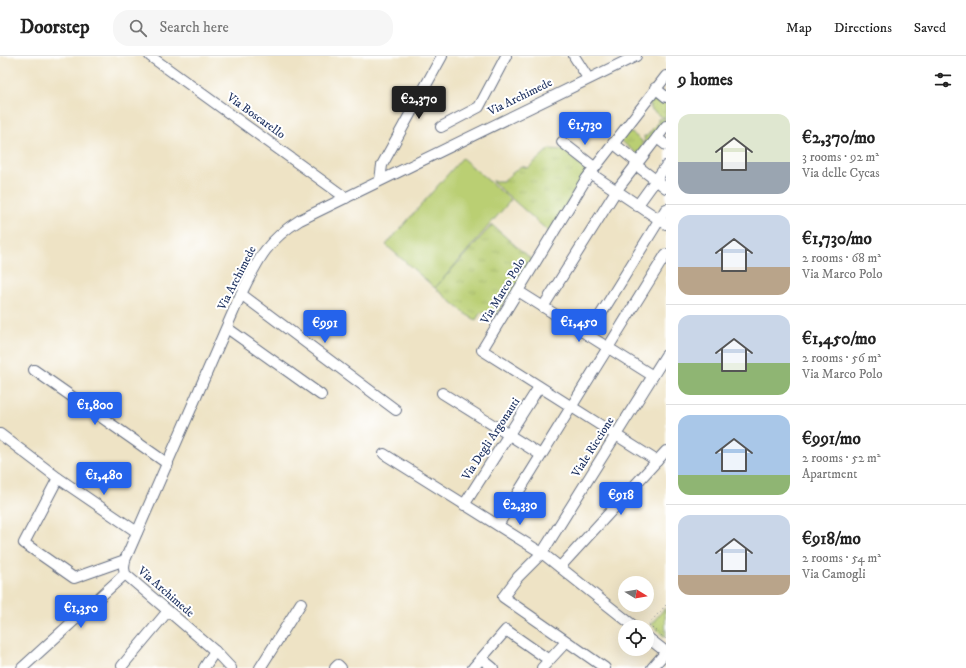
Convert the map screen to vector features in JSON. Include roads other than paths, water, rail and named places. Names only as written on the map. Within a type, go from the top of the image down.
[{"type":"street","name":"Via Boscarello","points":[[150,56],[346,198]]},
{"type":"street","points":[[380,180],[382,165],[442,56]]},
{"type":"street","points":[[441,128],[479,107],[506,56]]},
{"type":"street","points":[[574,56],[588,78]]},
{"type":"street","points":[[611,67],[618,56]]},
{"type":"street","name":"Via Archimede","points":[[231,668],[215,651],[125,574],[125,560],[241,294],[263,252],[280,228],[346,198],[588,78],[636,56]]},
{"type":"street","name":"Via Marco Polo","points":[[657,461],[482,350],[592,170],[655,88],[666,76]]},
{"type":"street","points":[[655,88],[666,97]]},
{"type":"street","points":[[543,307],[616,191],[666,126]]},
{"type":"street","points":[[657,138],[666,145]]},
{"type":"street","points":[[562,142],[616,191],[636,206],[662,222]]},
{"type":"street","points":[[613,143],[666,188]]},
{"type":"street","points":[[636,206],[666,166]]},
{"type":"street","points":[[588,335],[662,222],[666,209]]},
{"type":"street","points":[[498,525],[570,406],[666,254]]},
{"type":"street","points":[[518,291],[653,376]]},
{"type":"street","points":[[241,294],[396,410]]},
{"type":"street","points":[[227,328],[321,395]]},
{"type":"street","name":"Viale Riccione","points":[[566,642],[503,597],[518,577],[542,553],[666,355]]},
{"type":"street","points":[[34,370],[168,464]]},
{"type":"street","name":"Via Degli Argonauti","points":[[464,505],[539,387]]},
{"type":"street","points":[[442,393],[541,455]]},
{"type":"street","points":[[0,434],[58,478],[137,532]]},
{"type":"street","points":[[560,567],[666,451]]},
{"type":"street","points":[[384,454],[542,553],[626,620]]},
{"type":"street","points":[[58,478],[24,543],[74,578],[125,560]]},
{"type":"street","points":[[22,668],[125,574]]},
{"type":"street","points":[[260,668],[301,604]]},
{"type":"street","points":[[122,666],[168,611]]},
{"type":"street","points":[[473,668],[506,630],[549,660]]},
{"type":"street","points":[[542,668],[566,642],[604,668]]},
{"type":"street","points":[[652,668],[666,652],[654,643]]},
{"type":"street","points":[[204,668],[215,651]]},
{"type":"street","points":[[482,658],[493,668]]},
{"type":"street","points":[[335,668],[338,664],[341,668]]}]
